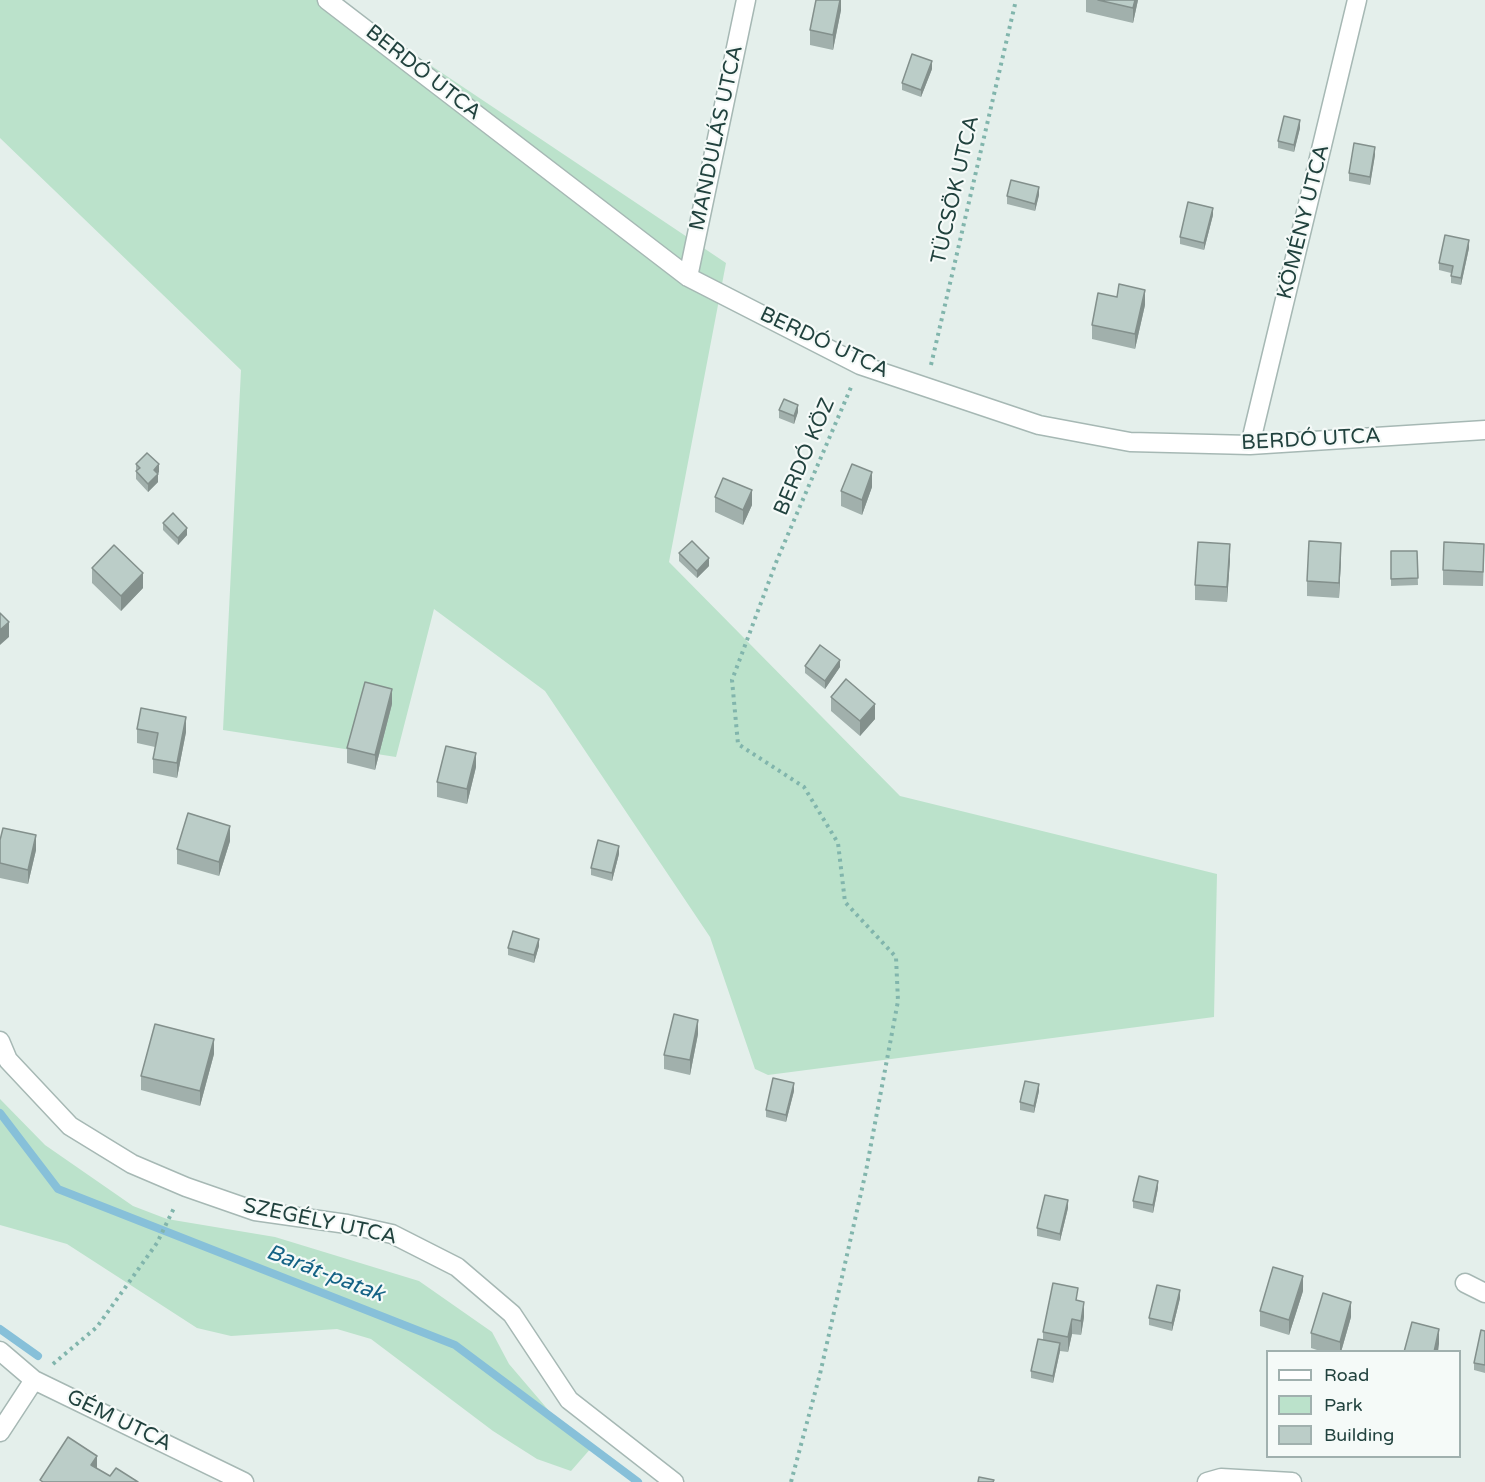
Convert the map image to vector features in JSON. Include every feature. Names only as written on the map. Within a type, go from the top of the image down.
[{"type":"street","name":"BERDÓ UTCA","points":[[327,0],[688,277],[860,365],[1039,425],[1130,442],[1250,445],[1485,430]]},
{"type":"street","name":"MANDULÁS UTCA","points":[[688,277],[746,0]]},
{"type":"street","name":"KÖMÉNY UTCA","points":[[1250,445],[1357,0]]},
{"type":"street","name":"SZEGÉLY UTCA","points":[[0,1041],[8,1060],[70,1126],[132,1164],[186,1187],[255,1211],[347,1224],[392,1234],[457,1267],[512,1314],[569,1400],[674,1482]]},
{"type":"street","points":[[1465,1283],[1485,1293]]},
{"type":"street","name":"GÉM UTCA","points":[[0,1351],[34,1380],[244,1482]]},
{"type":"street","points":[[0,1432],[34,1380]]},
{"type":"street","points":[[1207,1482],[1221,1478],[1292,1482]]},
{"type":"path","name":"TÜCSÖK UTCA","points":[[926,387],[1016,0]]},
{"type":"path","name":"BERDÓ KÖZ","points":[[791,1482],[820,1374],[866,1171],[898,1001],[896,957],[845,902],[838,843],[804,788],[738,744],[732,680],[777,560],[860,365]]},
{"type":"path","points":[[34,1380],[97,1327],[157,1243],[162,1230]]},
{"type":"green space","points":[[0,0],[333,0],[726,263],[669,562],[900,796],[1217,874],[1214,1017],[768,1075],[755,1069],[710,937],[545,691],[434,609],[396,757],[223,730],[241,370],[0,138]]},
{"type":"green space","points":[[0,1099],[45,1145],[133,1206],[167,1219],[275,1237],[419,1281],[492,1332],[509,1364],[556,1419],[592,1447],[571,1471],[537,1459],[493,1431],[371,1339],[337,1329],[231,1336],[197,1328],[67,1244],[0,1225]]},
{"type":"building","points":[[816,0],[840,0],[833,35],[810,30]]},
{"type":"building","points":[[1098,0],[1135,0],[1133,8]]},
{"type":"building","points":[[912,54],[932,61],[921,90],[902,83]]},
{"type":"building","points":[[1284,116],[1300,120],[1294,145],[1278,141]]},
{"type":"building","points":[[1354,143],[1375,147],[1370,177],[1349,173]]},
{"type":"building","points":[[1011,180],[1039,187],[1035,204],[1007,196]]},
{"type":"building","points":[[1188,202],[1213,208],[1204,243],[1180,237]]},
{"type":"building","points":[[1445,235],[1469,240],[1461,278],[1451,276],[1453,266],[1439,263]]},
{"type":"building","points":[[1119,284],[1145,290],[1135,334],[1092,325],[1098,293],[1117,297]]},
{"type":"building","points":[[784,399],[798,405],[794,416],[779,410]]},
{"type":"building","points":[[147,453],[159,464],[154,470],[158,474],[148,484],[136,471],[140,468],[136,464]]},
{"type":"building","points":[[852,464],[872,472],[862,500],[841,491]]},
{"type":"building","points":[[723,478],[752,490],[743,510],[715,497]]},
{"type":"building","points":[[173,513],[187,528],[178,538],[163,523]]},
{"type":"building","points":[[692,541],[709,558],[697,571],[679,553]]},
{"type":"building","points":[[1309,541],[1341,543],[1339,583],[1307,581]]},
{"type":"building","points":[[1198,542],[1230,544],[1227,587],[1195,585]]},
{"type":"building","points":[[1444,542],[1484,544],[1483,572],[1443,570]]},
{"type":"building","points":[[114,545],[143,573],[121,596],[92,568]]},
{"type":"building","points":[[1391,551],[1417,551],[1418,578],[1391,579]]},
{"type":"building","points":[[0,613],[9,622],[0,630]]},
{"type":"building","points":[[820,645],[840,660],[825,681],[805,666]]},
{"type":"building","points":[[846,679],[875,704],[860,721],[831,697]]},
{"type":"building","points":[[365,682],[392,689],[375,755],[347,748]]},
{"type":"building","points":[[141,708],[186,717],[177,763],[153,759],[158,733],[137,729]]},
{"type":"building","points":[[446,746],[476,753],[467,789],[437,782]]},
{"type":"building","points":[[188,813],[230,826],[219,862],[177,849]]},
{"type":"building","points":[[3,828],[36,835],[28,870],[0,863],[0,840]]},
{"type":"building","points":[[598,840],[619,846],[612,873],[591,868]]},
{"type":"building","points":[[513,931],[539,939],[534,955],[508,948]]},
{"type":"building","points":[[674,1014],[698,1020],[690,1060],[664,1055]]},
{"type":"building","points":[[155,1024],[214,1039],[200,1091],[141,1076]]},
{"type":"building","points":[[773,1078],[794,1083],[786,1115],[766,1110]]},
{"type":"building","points":[[1025,1081],[1039,1084],[1034,1106],[1020,1102]]},
{"type":"building","points":[[1139,1176],[1158,1181],[1153,1205],[1133,1201]]},
{"type":"building","points":[[1045,1195],[1068,1200],[1060,1234],[1037,1228]]},
{"type":"building","points":[[1273,1267],[1303,1276],[1289,1320],[1260,1311]]},
{"type":"building","points":[[1053,1283],[1078,1288],[1076,1300],[1084,1302],[1081,1321],[1072,1319],[1068,1337],[1043,1332]]},
{"type":"building","points":[[1157,1285],[1180,1290],[1172,1323],[1149,1318]]},
{"type":"building","points":[[1323,1293],[1351,1302],[1340,1342],[1311,1333]]},
{"type":"building","points":[[1412,1322],[1439,1329],[1434,1350],[1405,1350]]},
{"type":"building","points":[[1481,1330],[1485,1331],[1485,1365],[1474,1363]]},
{"type":"building","points":[[1038,1339],[1060,1343],[1053,1376],[1031,1371]]},
{"type":"building","points":[[68,1437],[97,1456],[91,1465],[110,1476],[116,1468],[138,1482],[43,1482],[40,1480]]},
{"type":"building","points":[[979,1477],[994,1480],[993,1482],[978,1482]]},
{"type":"waterway","name":"Barát-patak","points":[[0,1113],[58,1189],[455,1345],[638,1482]]},
{"type":"waterway","points":[[0,1329],[38,1356]]}]
